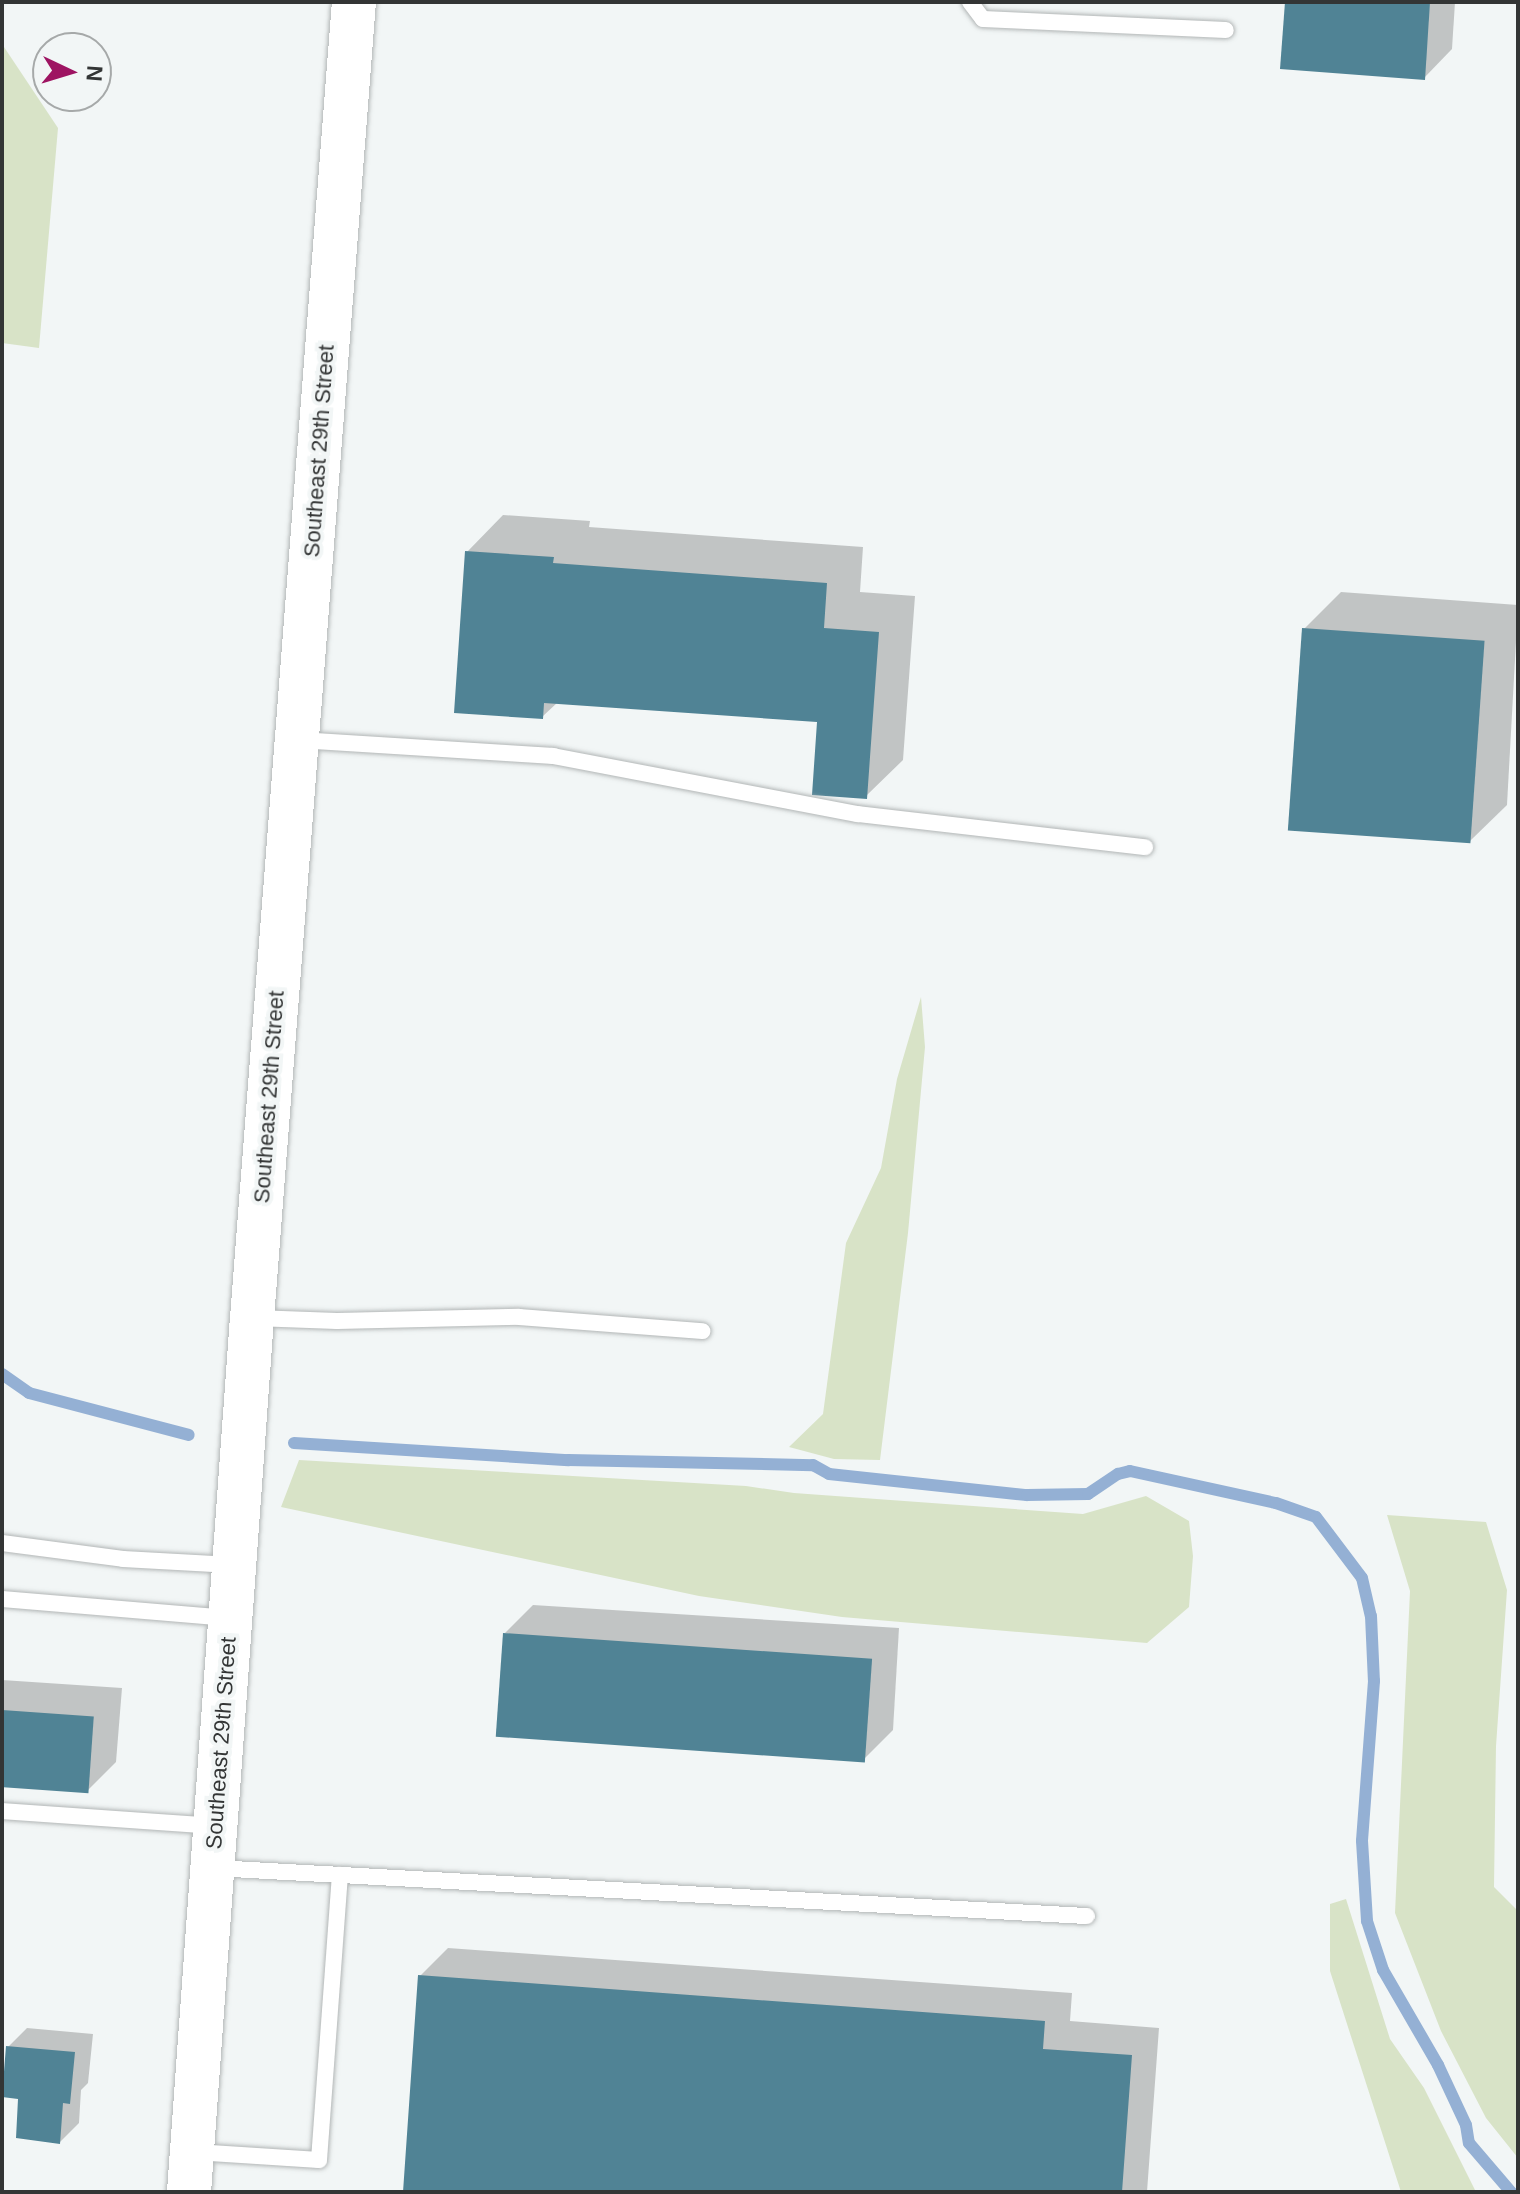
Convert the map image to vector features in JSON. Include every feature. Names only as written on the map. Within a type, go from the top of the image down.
[{"type":"main road","name":"Southeast 29th Street","points":[[191,2172],[233,1565],[354,2]]},
{"type":"lane","points":[[970,2],[983,19],[1226,30]]},
{"type":"lane","points":[[297,740],[553,756],[858,814],[1145,847]]},
{"type":"lane","points":[[252,1318],[337,1321],[519,1317],[702,1331]]},
{"type":"lane","points":[[2,1543],[123,1559],[233,1565]]},
{"type":"lane","points":[[2,1599],[230,1618]]},
{"type":"lane","points":[[2,1811],[214,1847],[340,1875],[1087,1916]]},
{"type":"lane","points":[[191,2172],[319,2160],[340,1875]]},
{"type":"green space","points":[[2,44],[32,89],[32,112],[47,112],[58,128],[39,348],[2,343]]},
{"type":"green space","points":[[921,997],[925,1047],[908,1233],[880,1460],[834,1459],[789,1447],[823,1414],[846,1243],[881,1168],[897,1079]]},
{"type":"green space","points":[[299,1460],[746,1486],[794,1493],[1083,1514],[1146,1496],[1189,1521],[1193,1556],[1189,1607],[1147,1643],[842,1617],[699,1596],[281,1507]]},
{"type":"green space","points":[[1387,1515],[1486,1522],[1507,1590],[1496,1746],[1494,1887],[1518,1911],[1518,2158],[1486,2118],[1441,2031],[1395,1913],[1410,1591]]},
{"type":"green space","points":[[1346,1899],[1390,2039],[1424,2088],[1476,2192],[1401,2192],[1330,1971],[1330,1904]]},
{"type":"building","points":[[1285,2],[1430,2],[1425,80],[1280,69]]},
{"type":"building","points":[[465,551],[554,557],[553,563],[827,583],[824,628],[879,632],[867,799],[812,795],[817,722],[544,703],[543,719],[454,713]]},
{"type":"building","points":[[1302,628],[1485,641],[1470,843],[1288,831]]},
{"type":"building","points":[[503,1633],[872,1659],[865,1763],[496,1737]]},
{"type":"building","points":[[2,1710],[94,1716],[88,1793],[2,1787]]},
{"type":"building","points":[[418,1975],[1045,2021],[1043,2049],[1132,2055],[1122,2192],[403,2192]]},
{"type":"building","points":[[6,2046],[75,2052],[70,2104],[63,2103],[60,2144],[16,2138],[18,2099],[2,2097]]},
{"type":"waterway","points":[[2,1374],[29,1393],[189,1435]]},
{"type":"waterway","points":[[294,1443],[568,1460],[813,1465],[829,1474],[1027,1495],[1088,1494],[1118,1474],[1130,1471],[1276,1503],[1316,1517],[1362,1578],[1371,1616],[1374,1681],[1362,1841],[1367,1921],[1383,1970],[1438,2065],[1466,2125],[1469,2143],[1511,2192]]}]
